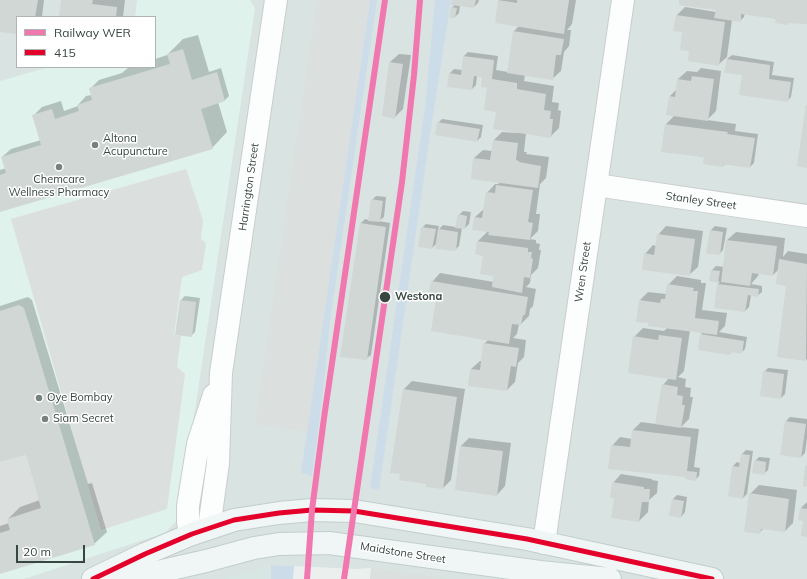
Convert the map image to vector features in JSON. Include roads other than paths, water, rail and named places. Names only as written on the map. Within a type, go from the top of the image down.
[{"type":"main road","points":[[93,579],[145,554],[200,531],[234,520],[312,510],[354,511],[527,539],[712,579]]},
{"type":"main road","points":[[200,531],[206,561]]},
{"type":"main road","name":"Maidstone Street","points":[[127,579],[206,561],[254,548],[279,544],[329,543],[523,574],[610,579]]},
{"type":"main road","points":[[523,574],[544,543]]},
{"type":"street","name":"Harrington Street","points":[[200,531],[188,523],[188,506],[198,444],[221,374],[276,0]]},
{"type":"street","name":"Wren Street","points":[[544,543],[623,0]]},
{"type":"street","name":"Stanley Street","points":[[596,185],[807,216]]},
{"type":"rail line","name":"WER","points":[[307,579],[312,510],[324,418],[385,0]]},
{"type":"rail line","name":"WER","points":[[344,579],[402,182],[414,75],[420,0]]},
{"type":"place","name":"Altona Acupuncture","points":[[95,145]]},
{"type":"place","name":"Chemcare Wellness Pharmacy","points":[[59,167]]},
{"type":"place","name":"Westona","points":[[385,297]]},
{"type":"place","name":"Oye Bombay","points":[[39,398]]},
{"type":"place","name":"Siam Secret","points":[[45,419]]}]
